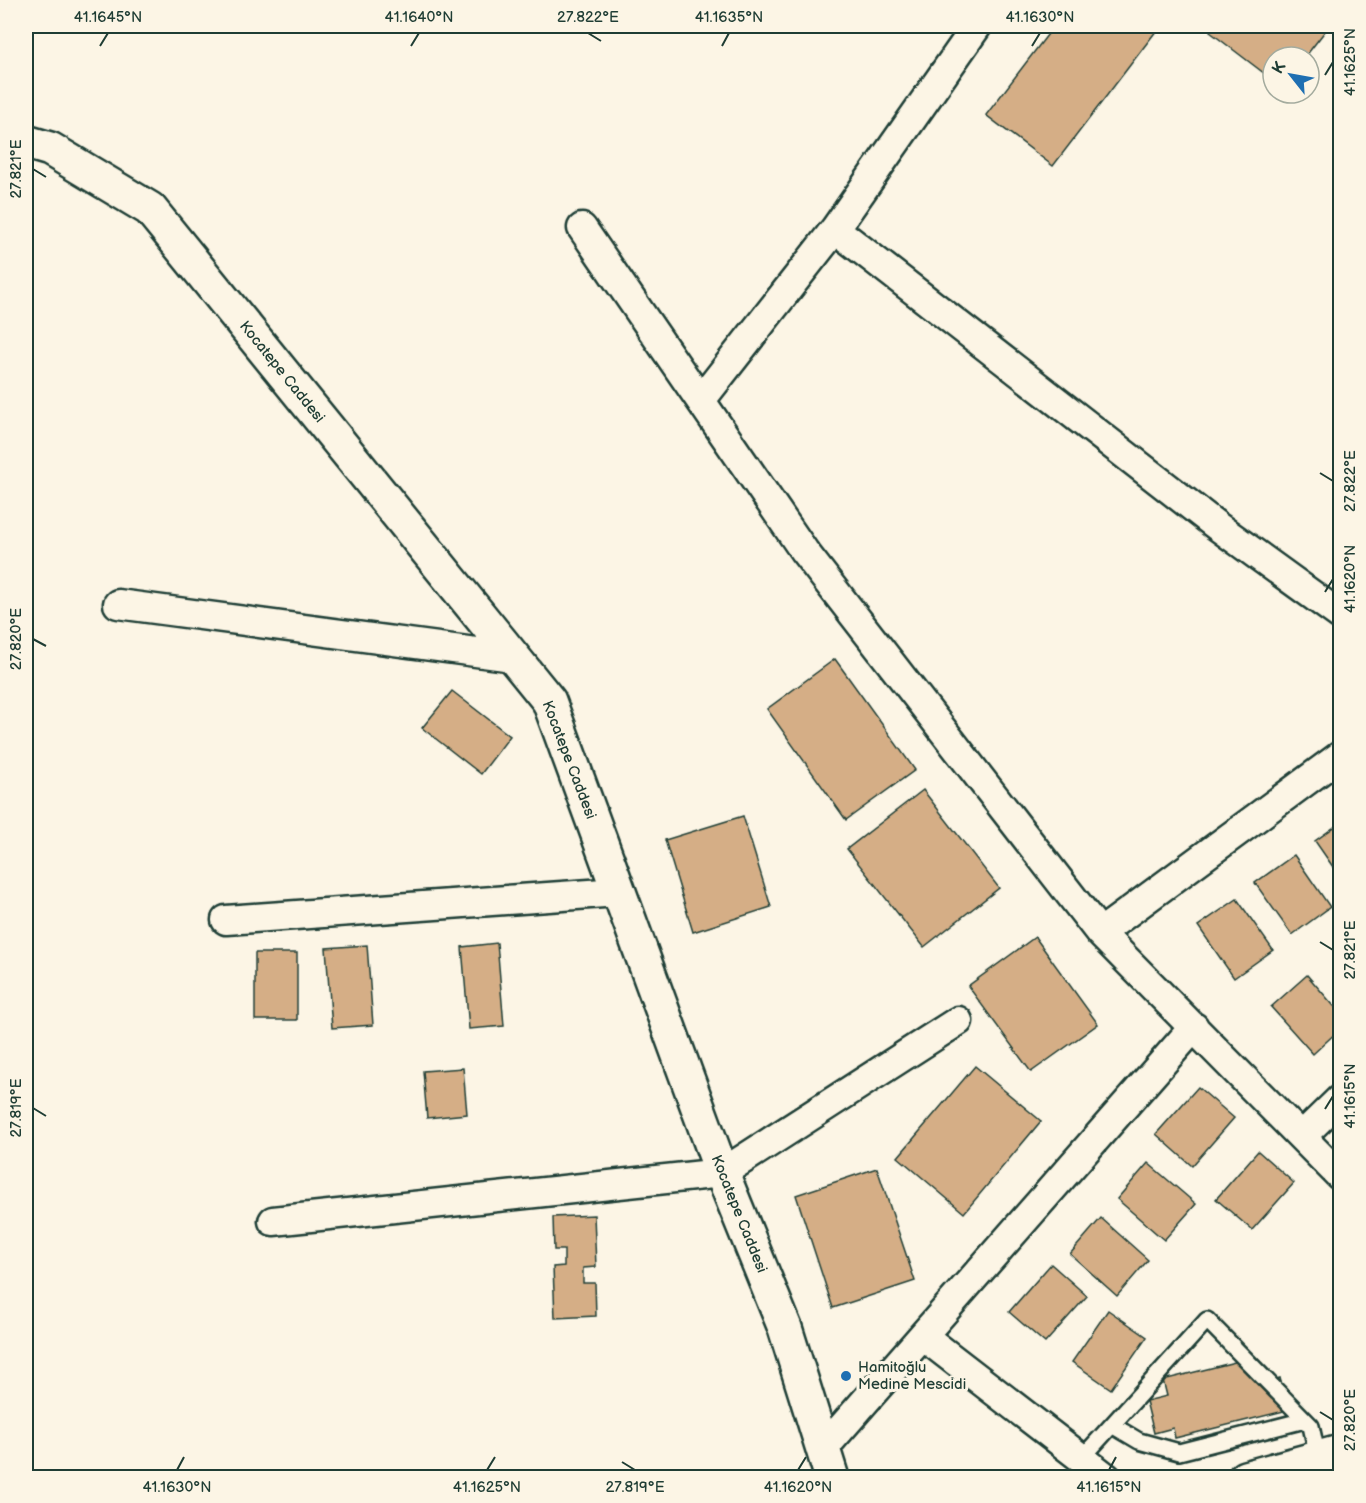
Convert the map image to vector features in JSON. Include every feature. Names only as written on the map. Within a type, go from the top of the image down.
[{"type":"street","points":[[701,400],[836,229],[976,26]]},
{"type":"street","name":"Kocatepe Caddesi","points":[[26,142],[50,149],[150,209],[549,701],[722,1173],[785,1328],[827,1463]]},
{"type":"street","points":[[582,228],[804,551],[1100,933],[1341,1176]]},
{"type":"street","points":[[836,229],[1217,526],[1341,615]]},
{"type":"street","points":[[118,604],[513,657]]},
{"type":"street","points":[[1100,933],[1341,756]]},
{"type":"street","points":[[226,920],[618,892]]},
{"type":"street","points":[[273,1221],[722,1173],[958,1021]]},
{"type":"street","points":[[827,1463],[923,1336],[1194,1028]]},
{"type":"street","points":[[1302,1136],[1341,1099]]},
{"type":"street","points":[[923,1336],[1107,1478]]},
{"type":"street","points":[[1245,1478],[1329,1455]]},
{"type":"lane","points":[[1082,1458],[1207,1320],[1311,1426],[1329,1455]]},
{"type":"lane","points":[[1112,1425],[1139,1441],[1179,1452],[1305,1420]]},
{"type":"building","points":[[1054,26],[1160,26],[1053,166],[986,115]]},
{"type":"building","points":[[1215,26],[1329,26],[1314,45],[1261,45],[1261,71],[1210,32]]},
{"type":"building","points":[[835,659],[915,770],[846,820],[767,709]]},
{"type":"building","points":[[452,691],[510,736],[481,774],[422,728]]},
{"type":"building","points":[[923,790],[999,888],[924,947],[847,849]]},
{"type":"building","points":[[743,816],[771,907],[693,932],[665,840]]},
{"type":"building","points":[[1340,823],[1340,877],[1315,841]]},
{"type":"building","points":[[1294,855],[1330,907],[1292,935],[1255,883]]},
{"type":"building","points":[[1237,899],[1273,950],[1234,978],[1198,926]]},
{"type":"building","points":[[1035,937],[1098,1024],[1031,1072],[968,986]]},
{"type":"building","points":[[497,943],[504,1026],[469,1029],[462,947]]},
{"type":"building","points":[[367,945],[373,1025],[332,1028],[326,948]]},
{"type":"building","points":[[255,953],[297,953],[297,1020],[255,1020]]},
{"type":"building","points":[[1307,975],[1340,1013],[1340,1029],[1313,1054],[1271,1007]]},
{"type":"building","points":[[975,1066],[1041,1121],[964,1213],[898,1157]]},
{"type":"building","points":[[463,1068],[467,1114],[427,1118],[423,1071]]},
{"type":"building","points":[[1198,1087],[1234,1118],[1192,1166],[1156,1134]]},
{"type":"building","points":[[1258,1151],[1294,1183],[1252,1230],[1216,1199]]},
{"type":"building","points":[[1148,1163],[1196,1204],[1164,1240],[1117,1199]]},
{"type":"building","points":[[877,1168],[915,1281],[833,1308],[796,1195]]},
{"type":"building","points":[[594,1215],[596,1267],[583,1268],[583,1283],[595,1283],[596,1316],[555,1318],[553,1267],[564,1266],[564,1250],[554,1250],[553,1217]]},
{"type":"building","points":[[1101,1218],[1148,1260],[1117,1296],[1070,1254]]},
{"type":"building","points":[[1051,1264],[1087,1296],[1045,1343],[1009,1312]]},
{"type":"building","points":[[1108,1310],[1147,1337],[1111,1389],[1072,1362]]},
{"type":"building","points":[[1255,1357],[1261,1383],[1280,1378],[1288,1410],[1175,1438],[1173,1428],[1154,1433],[1146,1401],[1167,1396],[1163,1380]]},
{"type":"place","name":"Hamitoğlu Medine Mescidi","points":[[846,1376]]}]
